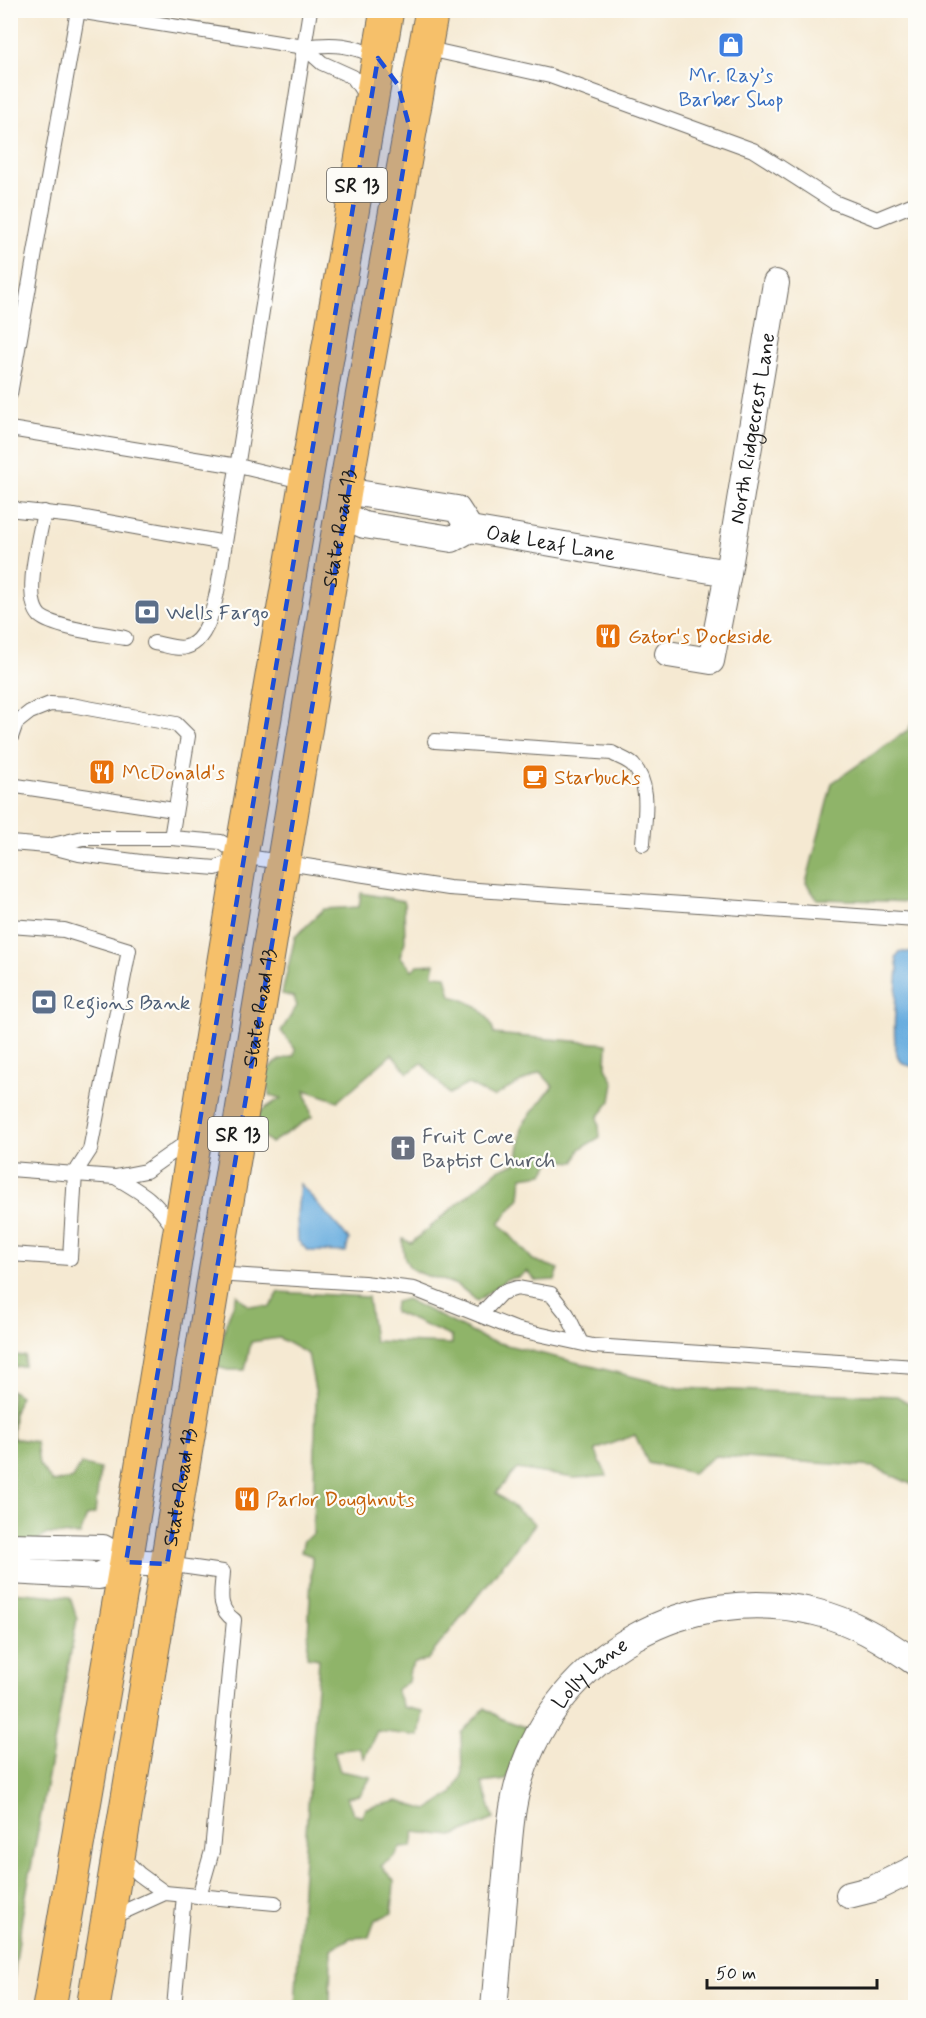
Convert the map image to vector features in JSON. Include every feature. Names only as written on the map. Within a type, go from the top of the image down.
[{"type":"main road","name":"State Road 13","points":[[49,2007],[387,10]]},
{"type":"main road","name":"State Road 13","points":[[93,2007],[344,503],[432,10]]},
{"type":"main road","points":[[378,58],[398,85],[410,129]]},
{"type":"main road","points":[[306,482],[326,504],[344,503]]},
{"type":"main road","points":[[62,1933],[62,2007]]},
{"type":"street","name":"North Ridgecrest Lane","points":[[668,654],[711,662],[776,283]]},
{"type":"street","name":"Oak Leaf Lane","points":[[344,503],[364,525],[452,539],[470,529],[728,573]]},
{"type":"street","points":[[10,1546],[103,1548],[126,1562],[167,1564]]},
{"type":"street","points":[[10,1571],[99,1576],[126,1562]]},
{"type":"street","name":"Lolly Lane","points":[[494,2007],[512,1812],[520,1777],[551,1713],[574,1684],[599,1660],[625,1642],[667,1621],[707,1609],[758,1604],[798,1608],[845,1622],[872,1635],[915,1663]]},
{"type":"street","points":[[849,1895],[873,1889],[915,1868]]},
{"type":"lane","points":[[154,643],[184,648],[198,641],[210,620],[238,466],[310,10]]},
{"type":"lane","points":[[10,394],[78,11],[304,47],[326,44],[359,48],[378,58]]},
{"type":"lane","points":[[304,47],[322,63],[353,77],[370,104]]},
{"type":"lane","points":[[424,48],[550,76],[753,150],[834,202],[877,219],[915,203]]},
{"type":"lane","points":[[10,429],[238,466],[306,482]]},
{"type":"lane","points":[[10,505],[17,510],[163,530],[225,543]]},
{"type":"lane","points":[[44,512],[32,582],[33,600],[40,616],[65,627],[125,638]]},
{"type":"lane","points":[[10,740],[16,723],[30,711],[50,704],[71,705],[176,724],[188,736],[171,838]]},
{"type":"lane","points":[[435,741],[612,753],[632,765],[640,778],[646,799],[642,844]]},
{"type":"lane","points":[[10,784],[174,810]]},
{"type":"lane","points":[[48,846],[83,838],[171,838],[221,842],[242,856],[449,888],[915,920]]},
{"type":"lane","points":[[10,843],[48,846],[80,854],[141,862],[216,868],[242,856]]},
{"type":"lane","points":[[10,926],[64,930],[129,950],[90,1150],[75,1173],[70,1258],[10,1254]]},
{"type":"lane","points":[[10,1168],[116,1177],[146,1171],[195,1136]]},
{"type":"lane","points":[[116,1177],[160,1207],[179,1235]]},
{"type":"lane","points":[[215,1274],[364,1283],[414,1289],[515,1329],[593,1346],[915,1367]]},
{"type":"lane","points":[[480,1315],[501,1293],[517,1288],[551,1294],[567,1314],[581,1343]]},
{"type":"lane","points":[[167,1564],[223,1572],[221,1605],[225,1614],[234,1620],[212,1851],[199,1896]]},
{"type":"lane","points":[[118,1854],[139,1874],[165,1893]]},
{"type":"lane","points":[[109,1918],[165,1893],[275,1903]]},
{"type":"lane","points":[[174,2007],[184,1895]]},
{"type":"highlighted area","points":[[378,58],[398,85],[410,129],[167,1564],[126,1562]]},
{"type":"green space","points":[[915,719],[915,902],[817,899],[806,883],[832,783],[908,730]]},
{"type":"green space","points":[[361,893],[404,901],[405,942],[400,956],[412,970],[418,965],[434,964],[433,975],[446,976],[451,996],[479,1008],[489,1019],[494,1034],[607,1044],[606,1067],[614,1083],[611,1101],[598,1117],[600,1137],[580,1149],[575,1162],[552,1160],[543,1174],[522,1177],[520,1198],[499,1223],[533,1260],[559,1269],[555,1280],[536,1281],[527,1271],[519,1277],[507,1279],[477,1301],[458,1286],[412,1269],[404,1253],[403,1239],[411,1243],[498,1170],[518,1162],[522,1125],[553,1086],[540,1072],[493,1097],[468,1084],[449,1094],[422,1063],[408,1073],[392,1054],[338,1101],[305,1090],[312,1117],[271,1143],[259,1133],[258,1113],[281,1098],[269,1095],[265,1072],[279,1060],[294,1056],[295,1049],[281,1031],[297,1006],[294,997],[282,994],[295,937],[324,909],[359,907]]},
{"type":"green space","points":[[279,1292],[368,1297],[374,1341],[452,1344],[452,1337],[394,1312],[395,1302],[406,1299],[487,1340],[679,1388],[897,1396],[915,1407],[915,1486],[874,1467],[715,1456],[692,1473],[648,1463],[635,1435],[595,1450],[607,1476],[574,1478],[517,1469],[496,1493],[535,1524],[427,1660],[415,1663],[410,1669],[408,1682],[396,1690],[403,1707],[423,1711],[419,1736],[377,1731],[364,1758],[359,1748],[334,1751],[340,1771],[371,1777],[360,1795],[347,1797],[353,1813],[361,1817],[366,1808],[398,1801],[427,1810],[452,1794],[462,1775],[461,1733],[485,1708],[502,1719],[531,1729],[506,1780],[482,1783],[494,1819],[453,1836],[414,1832],[412,1847],[400,1848],[395,1856],[381,1866],[394,1881],[392,1913],[375,1920],[369,1937],[350,1938],[331,1949],[330,2005],[352,2007],[295,2007],[319,1659],[307,1657],[312,1556],[301,1552],[304,1540],[313,1534],[316,1395],[308,1354],[279,1338],[251,1342],[245,1370],[228,1370],[217,1367],[226,1323],[237,1295],[248,1305],[270,1307]]},
{"type":"green space","points":[[11,1355],[25,1356],[24,1366],[11,1367]]},
{"type":"green space","points":[[11,1390],[20,1396],[14,1412],[13,1438],[36,1442],[39,1464],[52,1482],[72,1479],[81,1464],[100,1469],[95,1514],[87,1516],[80,1535],[47,1534],[11,1561]]},
{"type":"green space","points":[[11,1592],[70,1597],[77,1619],[22,1917],[11,1998]]},
{"type":"water","points":[[900,952],[915,952],[915,1067],[906,1065],[899,1059],[896,1052],[895,1015],[898,968],[896,958]]},
{"type":"water","points":[[300,1184],[349,1239],[346,1252],[308,1251],[298,1241],[297,1215]]},
{"type":"place","name":"Mr. Ray’s Barber Shop","points":[[731,45]]},
{"type":"place","name":"Wells Fargo","points":[[147,612]]},
{"type":"place","name":"Gator's Dockside","points":[[608,636]]},
{"type":"place","name":"McDonald's","points":[[102,772]]},
{"type":"place","name":"Starbucks","points":[[535,777]]},
{"type":"place","name":"Regions Bank","points":[[44,1002]]},
{"type":"place","name":"Fruit Cove Baptist Church","points":[[403,1148]]},
{"type":"place","name":"Parlor Doughnuts","points":[[247,1499]]}]
